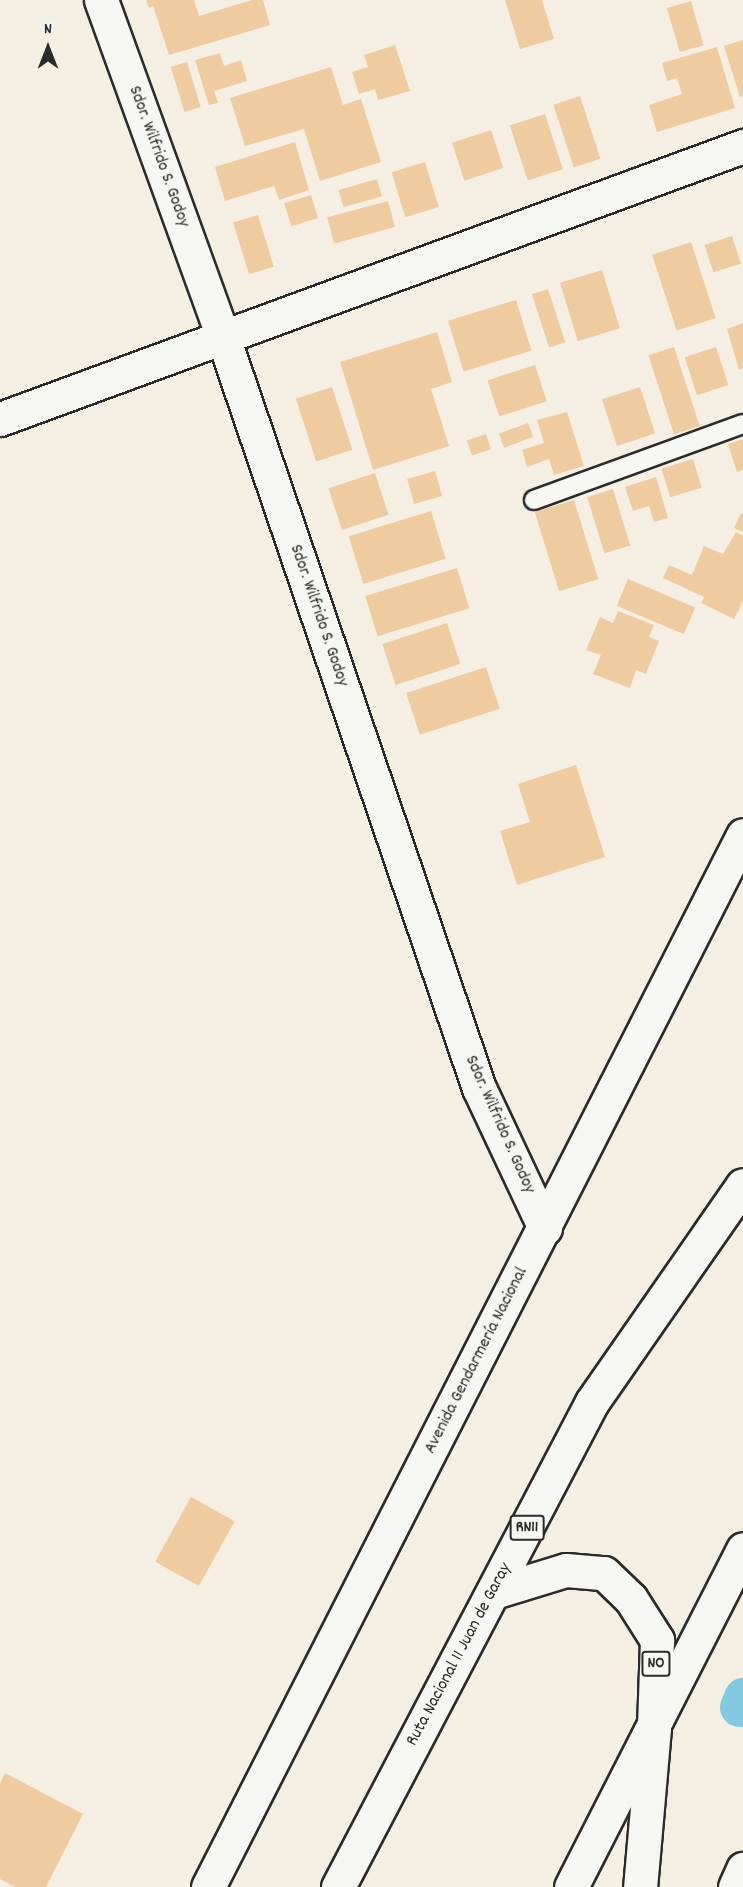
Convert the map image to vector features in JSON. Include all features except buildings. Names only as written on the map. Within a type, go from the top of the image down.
[{"type":"main road","name":"Sdor. Wilfrido S. Godoy","points":[[101,0],[222,337],[479,1088],[545,1228]]},
{"type":"main road","points":[[0,419],[743,146]]},
{"type":"main road","name":"Avenida Gendarmería Nacional","points":[[208,1887],[743,835]]},
{"type":"main road","name":"Ruta Nacional 11 Juan de Garay","points":[[338,1887],[592,1402],[743,1185]]},
{"type":"main road","points":[[571,1887],[654,1728],[743,1548]]},
{"type":"main road","name":"NO","points":[[494,1592],[566,1570],[604,1573],[631,1599],[657,1640],[654,1728],[640,1887]]},
{"type":"main road","points":[[735,1887],[743,1869]]},
{"type":"lane","points":[[534,500],[743,424]]},
{"type":"waterway","points":[[739,1707],[743,1697]]}]
